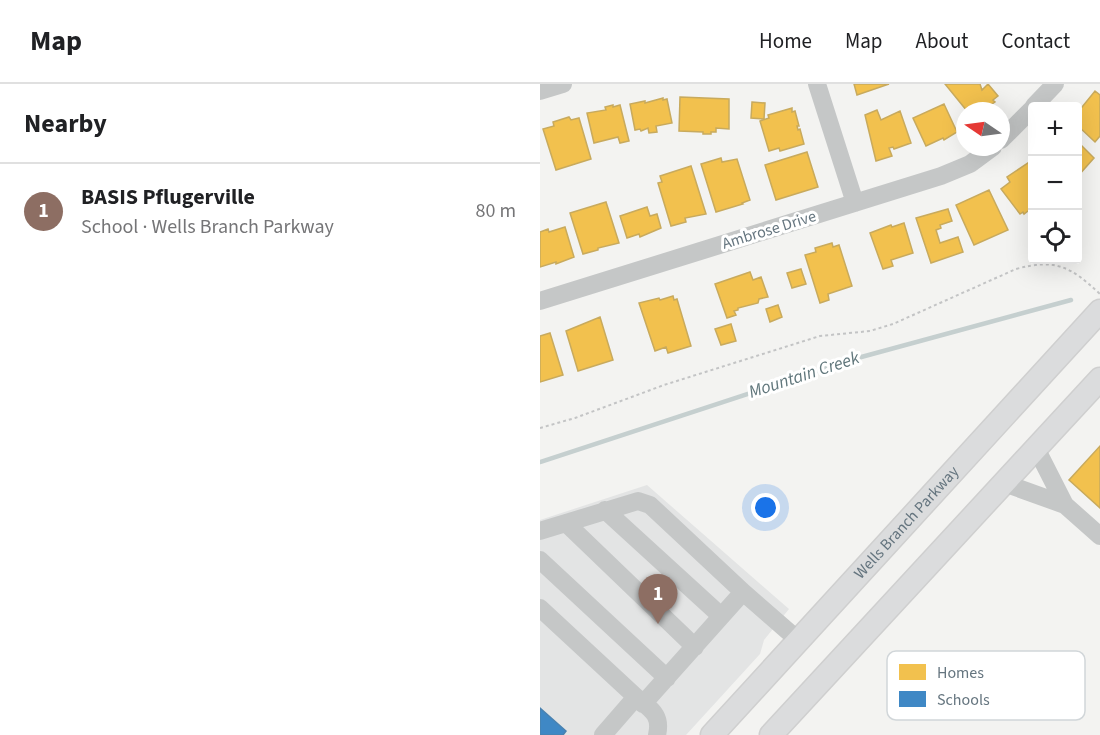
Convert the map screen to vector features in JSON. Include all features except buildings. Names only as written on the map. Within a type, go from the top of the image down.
[{"type":"main road","name":"Wells Branch Parkway","points":[[712,735],[1100,311]]},
{"type":"main road","points":[[771,735],[1100,379]]},
{"type":"street","points":[[540,92],[563,84]]},
{"type":"street","points":[[817,84],[855,203]]},
{"type":"street","points":[[1038,102],[1055,84]]},
{"type":"street","points":[[1010,131],[1028,112]]},
{"type":"street","name":"Ambrose Drive","points":[[540,301],[941,176],[970,164],[981,156]]},
{"type":"street","points":[[1036,448],[1065,505],[1100,536]]},
{"type":"street","points":[[1004,483],[1065,505]]},
{"type":"street","points":[[540,531],[638,501],[650,505],[798,640]]},
{"type":"street","points":[[605,510],[721,616]]},
{"type":"street","points":[[566,523],[695,647]]},
{"type":"street","points":[[540,560],[667,678]]},
{"type":"street","points":[[603,735],[667,678],[743,592]]},
{"type":"street","points":[[540,608],[639,701],[656,714],[659,728],[657,735]]},
{"type":"path","points":[[540,428],[575,418],[664,385],[820,336],[870,331],[893,324],[1016,269],[1038,263],[1057,265],[1074,272],[1100,294]]},
{"type":"shaded area","points":[[647,485],[789,609],[764,640],[760,654],[686,735],[540,735],[540,520]]},
{"type":"waterway","name":"Mountain Creek","points":[[540,462],[854,359],[1071,300]]},
{"type":"place","name":"BASIS Pflugerville","points":[[658,624]]}]
